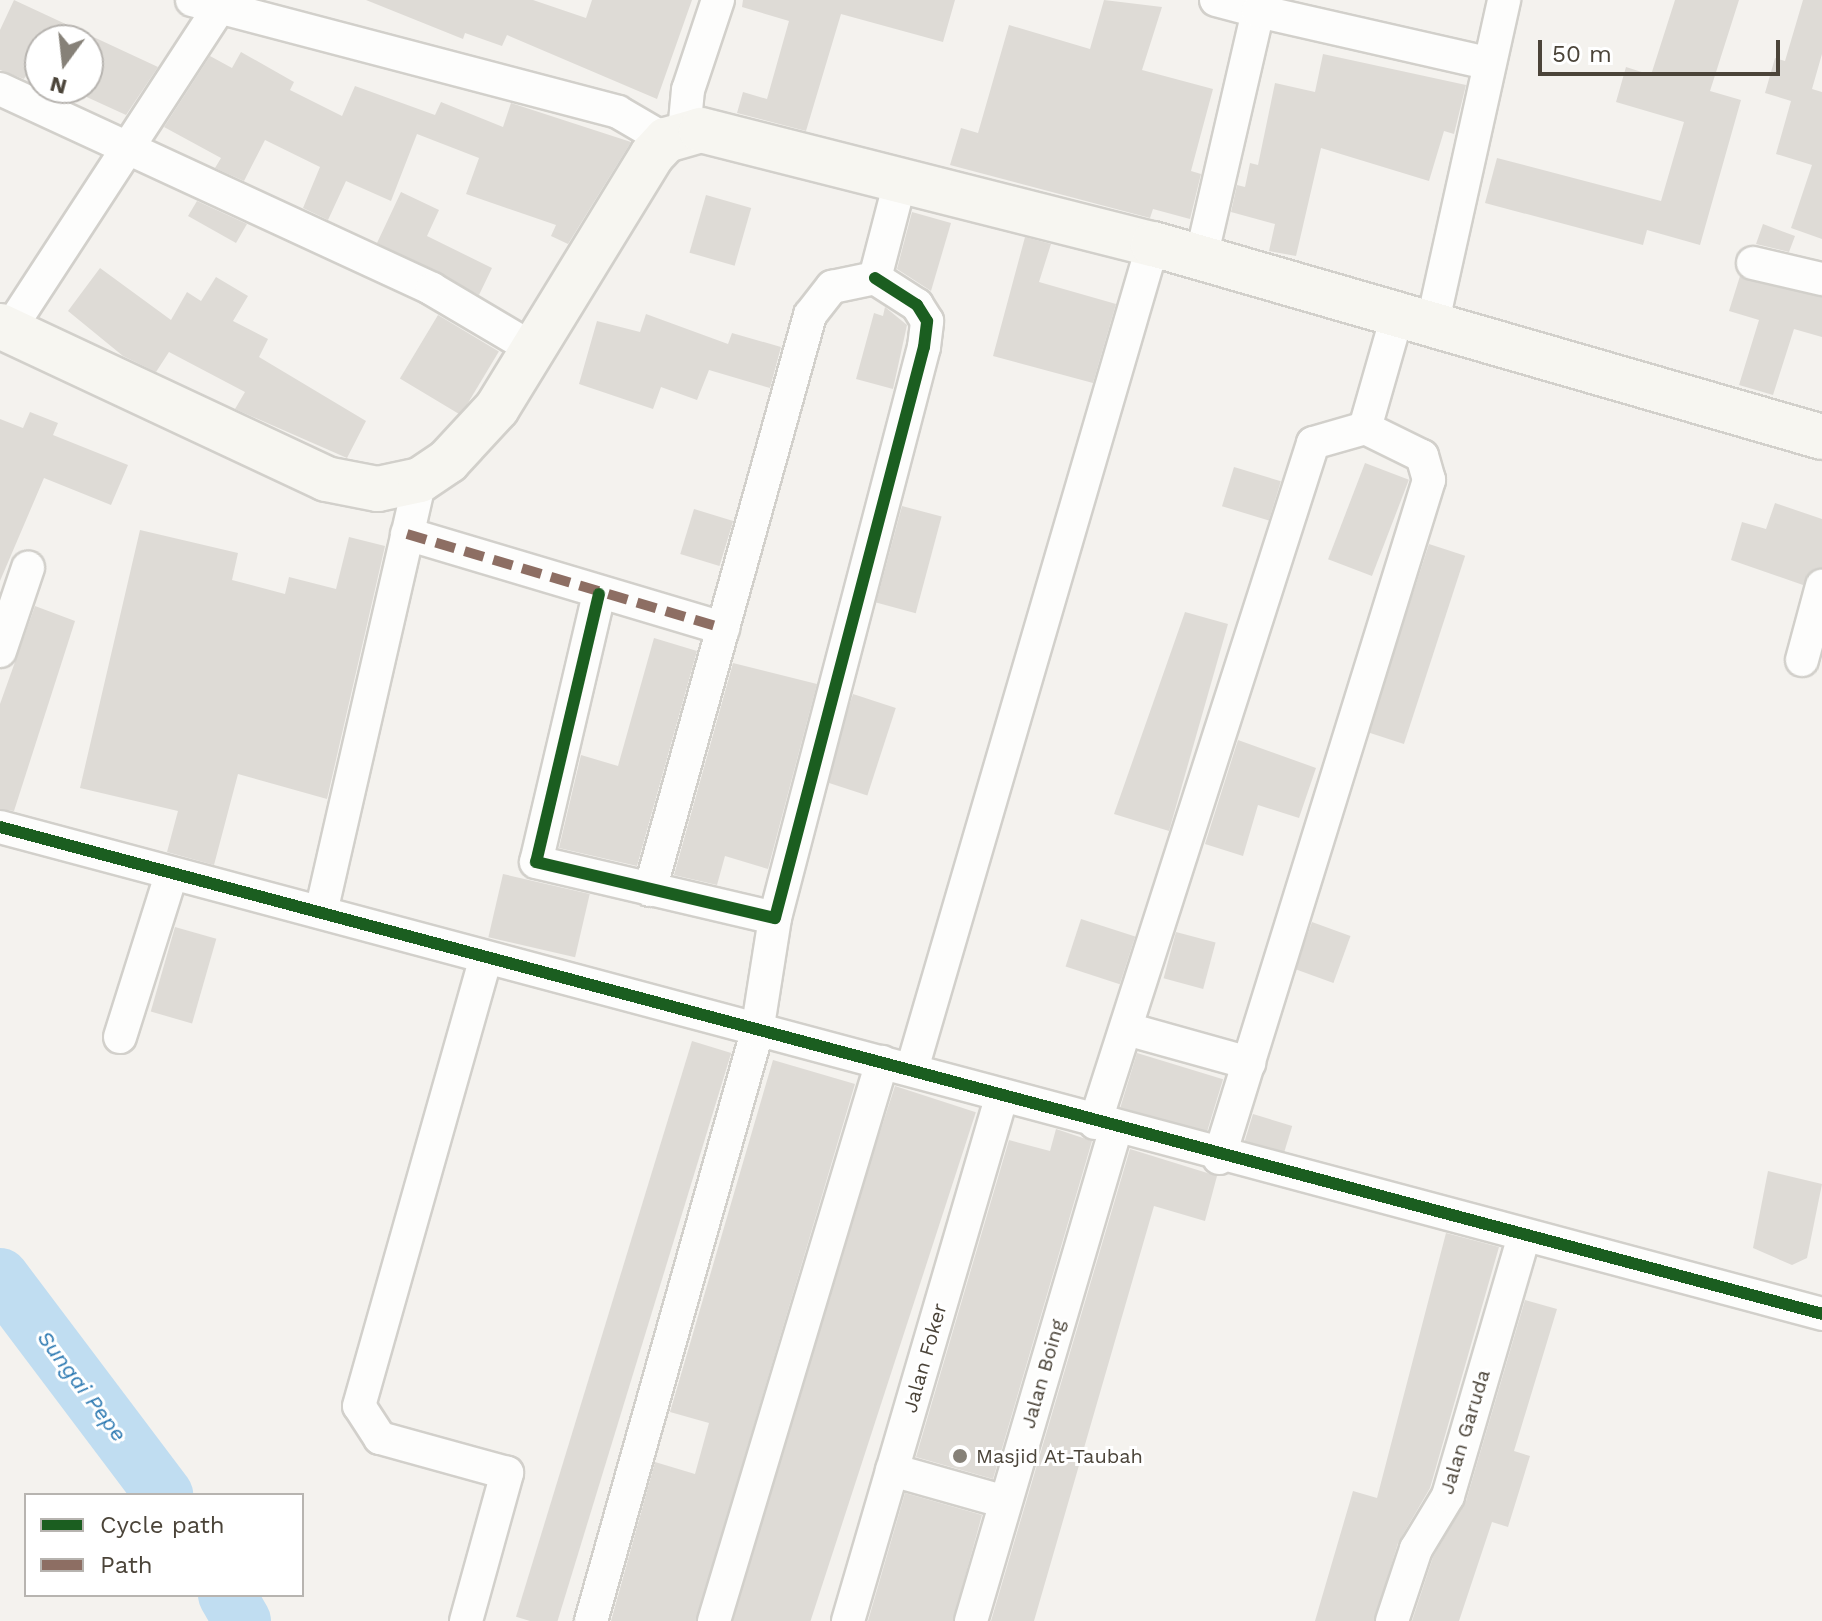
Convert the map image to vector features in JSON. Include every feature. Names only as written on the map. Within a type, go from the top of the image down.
[{"type":"main road","points":[[4,328],[326,479],[378,489],[420,480],[448,461],[497,408],[675,136],[722,132],[1153,244],[1416,317],[1822,437]]},
{"type":"street","points":[[4,328],[132,149],[212,2],[618,112],[675,136],[718,0]]},
{"type":"street","points":[[1216,0],[1259,5],[1487,63]]},
{"type":"street","points":[[1219,1158],[1429,480],[1422,456],[1365,428],[1416,317],[1504,0]]},
{"type":"street","points":[[1201,258],[1259,5]]},
{"type":"street","points":[[0,89],[432,289],[535,350]]},
{"type":"street","points":[[875,278],[901,178]]},
{"type":"street","points":[[714,1621],[897,1065],[1153,244]]},
{"type":"street","points":[[1753,263],[1822,279]]},
{"type":"street","points":[[591,1621],[757,1032],[775,918],[924,347],[927,321],[917,305],[875,278],[832,287],[810,315],[650,890]]},
{"type":"street","name":"Jalan Boing","points":[[971,1621],[1106,1125],[1127,1029],[1313,443],[1365,428]]},
{"type":"street","points":[[321,912],[420,480]]},
{"type":"street","points":[[407,534],[599,594],[723,628]]},
{"type":"street","points":[[0,651],[28,568]]},
{"type":"street","points":[[1802,660],[1822,586]]},
{"type":"street","points":[[599,594],[536,862],[775,918]]},
{"type":"street","points":[[0,827],[757,1032],[897,1065],[1219,1158],[1822,1314]]},
{"type":"street","points":[[120,1037],[171,875]]},
{"type":"street","points":[[466,1621],[507,1473],[380,1438],[359,1406],[486,958]]},
{"type":"street","points":[[1127,1029],[1249,1063]]},
{"type":"street","name":"Jalan Foker","points":[[848,1621],[1002,1095]]},
{"type":"street","name":"Jalan Garuda","points":[[1392,1621],[1408,1568],[1448,1496],[1524,1236]]},
{"type":"street","points":[[892,1470],[1005,1502]]},
{"type":"building","points":[[14,0],[66,24],[24,24],[24,79],[0,70],[0,30]]},
{"type":"building","points":[[366,0],[533,0],[586,18],[592,0],[692,0],[657,99],[507,35],[502,46],[465,33],[463,39]]},
{"type":"building","points":[[743,0],[955,0],[943,42],[841,14],[806,131],[737,113],[743,92],[767,99],[789,21],[742,7]]},
{"type":"building","points":[[1104,0],[1162,7],[1142,70],[1213,89],[1191,171],[1201,174],[1190,219],[1153,209],[1150,218],[950,165],[961,128],[978,133],[1009,25],[1090,49]]},
{"type":"building","points":[[1675,0],[1739,0],[1710,91],[1741,100],[1700,245],[1647,230],[1643,245],[1485,203],[1497,158],[1661,201],[1684,122],[1616,102],[1626,67],[1651,75]]},
{"type":"building","points":[[1803,0],[1822,0],[1822,54],[1812,89],[1822,92],[1822,239],[1791,228],[1812,165],[1776,154],[1791,101],[1765,93],[1775,58],[1785,61]]},
{"type":"building","points":[[104,42],[158,67],[126,115],[102,104]]},
{"type":"building","points":[[241,52],[294,82],[290,90],[342,116],[355,86],[435,115],[441,102],[503,127],[511,103],[631,142],[568,244],[551,236],[556,225],[466,194],[479,158],[417,134],[391,201],[346,181],[328,220],[303,208],[320,167],[265,140],[244,181],[215,168],[221,158],[164,127],[210,56],[232,68]]},
{"type":"building","points":[[1323,54],[1466,85],[1454,134],[1444,131],[1429,181],[1321,148],[1296,256],[1269,251],[1275,224],[1231,212],[1237,185],[1245,187],[1250,163],[1258,165],[1275,83],[1315,92]]},
{"type":"building","points":[[401,192],[439,210],[427,236],[492,268],[479,295],[377,243]]},
{"type":"building","points":[[706,195],[751,208],[735,266],[689,253]]},
{"type":"building","points":[[197,201],[247,224],[236,243],[188,216]]},
{"type":"building","points":[[912,212],[951,223],[931,291],[897,269]]},
{"type":"building","points":[[1763,224],[1795,236],[1789,252],[1756,244]]},
{"type":"building","points":[[1025,237],[1051,244],[1039,282],[1116,304],[1093,383],[993,356]]},
{"type":"building","points":[[100,268],[171,320],[187,292],[201,301],[216,277],[248,296],[233,321],[268,339],[259,357],[366,421],[347,458],[235,409],[245,392],[169,352],[156,372],[123,356],[68,311]]},
{"type":"building","points":[[1740,276],[1822,297],[1822,337],[1794,329],[1773,395],[1739,385],[1759,320],[1729,311]]},
{"type":"building","points":[[885,307],[907,325],[893,389],[856,379],[874,313],[883,316]]},
{"type":"building","points":[[646,314],[728,344],[732,333],[781,347],[770,388],[709,370],[697,400],[661,387],[653,409],[579,384],[597,321],[640,332]]},
{"type":"building","points":[[438,315],[499,352],[461,415],[400,378]]},
{"type":"building","points":[[30,412],[58,423],[53,435],[128,465],[111,505],[44,478],[0,581],[0,419],[23,428]]},
{"type":"building","points":[[1365,463],[1409,480],[1372,576],[1328,559]]},
{"type":"building","points":[[1234,467],[1281,481],[1269,521],[1222,506]]},
{"type":"building","points":[[1775,503],[1822,519],[1822,568],[1803,585],[1731,560],[1742,522],[1766,529]]},
{"type":"building","points":[[902,506],[942,517],[916,613],[876,603]]},
{"type":"building","points":[[694,509],[733,521],[719,566],[680,554]]},
{"type":"building","points":[[140,530],[238,553],[232,580],[285,594],[289,577],[336,589],[349,537],[385,546],[327,799],[238,774],[214,865],[167,852],[178,811],[80,788]]},
{"type":"building","points":[[1429,544],[1465,556],[1404,744],[1368,732]]},
{"type":"building","points":[[35,606],[75,621],[14,811],[0,809],[0,704]]},
{"type":"building","points":[[1185,612],[1228,624],[1169,831],[1114,814]]},
{"type":"building","points":[[654,638],[697,651],[637,866],[559,848],[581,755],[618,766]]},
{"type":"building","points":[[733,663],[817,684],[768,869],[725,856],[717,885],[674,875]]},
{"type":"building","points":[[853,694],[896,708],[867,795],[825,781]]},
{"type":"building","points":[[1238,740],[1316,768],[1299,818],[1258,805],[1243,856],[1205,844]]},
{"type":"building","points":[[503,874],[590,894],[575,957],[488,937]]},
{"type":"building","points":[[1081,919],[1135,937],[1120,984],[1066,967]]},
{"type":"building","points":[[1312,922],[1351,936],[1333,983],[1295,969]]},
{"type":"building","points":[[175,927],[216,939],[192,1023],[151,1012]]},
{"type":"building","points":[[1176,932],[1216,943],[1203,989],[1164,978]]},
{"type":"building","points":[[692,1041],[731,1053],[558,1621],[530,1621],[516,1617]]},
{"type":"building","points":[[1137,1053],[1223,1079],[1206,1134],[1120,1108]]},
{"type":"building","points":[[773,1060],[855,1084],[696,1621],[611,1621],[655,1462],[695,1474],[709,1423],[670,1412]]},
{"type":"building","points":[[895,1086],[976,1112],[811,1621],[733,1621],[722,1618]]},
{"type":"building","points":[[1253,1114],[1292,1126],[1284,1153],[1245,1141]]},
{"type":"building","points":[[1056,1129],[1092,1141],[993,1479],[916,1457],[1009,1140],[1050,1151]]},
{"type":"building","points":[[1130,1149],[1217,1176],[1205,1221],[1154,1206],[1034,1621],[991,1621]]},
{"type":"building","points":[[1768,1171],[1822,1184],[1807,1258],[1792,1265],[1753,1248]]},
{"type":"building","points":[[1446,1233],[1499,1247],[1430,1488],[1398,1543],[1374,1621],[1315,1621],[1353,1491],[1377,1498]]},
{"type":"building","points":[[1525,1300],[1557,1309],[1514,1451],[1530,1456],[1508,1527],[1492,1522],[1459,1621],[1412,1621],[1433,1557],[1466,1501]]},
{"type":"building","points":[[905,1493],[982,1515],[953,1621],[868,1621]]},
{"type":"waterway","name":"Sungai Pepe","points":[[0,1277],[162,1493]]},
{"type":"waterway","name":"Sungai Pepe","points":[[228,1597],[242,1621]]},
{"type":"marked path","points":[[407,534],[723,628]]},
{"type":"cycle path","points":[[599,594],[536,862],[775,918],[924,347],[927,321],[917,305],[875,278]]},
{"type":"cycle path","points":[[0,827],[1822,1314]]},
{"type":"place","name":"Masjid At-Taubah","points":[[960,1456]]}]
